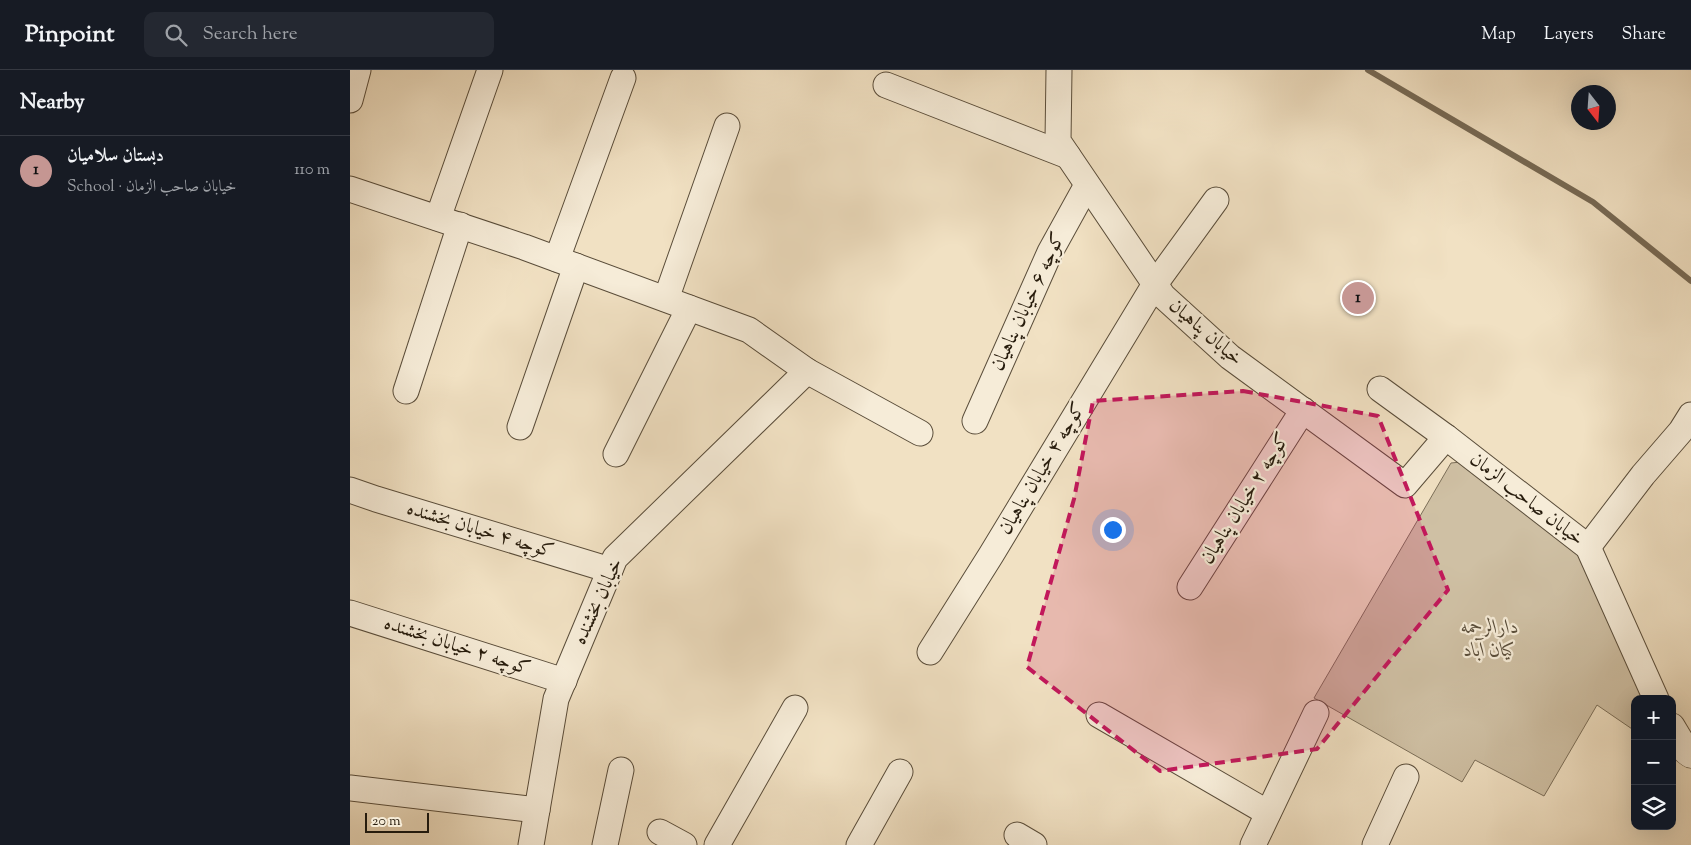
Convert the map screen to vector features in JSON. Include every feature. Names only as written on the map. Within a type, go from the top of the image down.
[{"type":"street","points":[[350,100],[358,70]]},
{"type":"street","points":[[406,391],[490,70]]},
{"type":"street","name":"خیابان پناهیان","points":[[1059,70],[1058,141],[1163,296],[1230,357],[1405,485],[1446,437]]},
{"type":"street","points":[[520,427],[567,262],[623,78]]},
{"type":"street","points":[[886,85],[1068,156]]},
{"type":"street","points":[[666,299],[727,126]]},
{"type":"street","name":"کوچه ۶ خیابان پناهیان","points":[[975,421],[1050,252],[1087,185]]},
{"type":"street","points":[[350,189],[567,262],[749,330],[807,371],[920,433]]},
{"type":"street","name":"کوچه ۴ خیابان پناهیان","points":[[930,652],[1155,284],[1216,200]]},
{"type":"street","points":[[616,454],[689,308]]},
{"type":"street","name":"خیابان بخشنده","points":[[531,845],[556,699],[615,558],[807,371]]},
{"type":"street","name":"خیابان صاحب الزمان","points":[[1380,389],[1446,437],[1588,547],[1654,695]]},
{"type":"street","name":"کوچه ۲ خیابان پناهیان","points":[[1190,587],[1303,410]]},
{"type":"street","points":[[1588,547],[1681,431],[1691,415]]},
{"type":"street","name":"کوچه ۴ خیابان بخشنده","points":[[350,490],[610,570]]},
{"type":"street","name":"کوچه ۲ خیابان بخشنده","points":[[350,613],[564,681]]},
{"type":"street","points":[[717,845],[795,708]]},
{"type":"street","points":[[1252,845],[1316,713]]},
{"type":"street","points":[[1099,715],[1268,813]]},
{"type":"street","points":[[1676,731],[1690,750]]},
{"type":"street","points":[[605,845],[621,770]]},
{"type":"street","points":[[859,845],[900,772]]},
{"type":"street","points":[[1375,845],[1406,777]]},
{"type":"street","points":[[350,788],[537,810]]},
{"type":"street","points":[[660,832],[684,845]]},
{"type":"highlighted area","points":[[1243,391],[1378,416],[1448,590],[1317,749],[1160,771],[1027,667],[1074,499],[1093,401]]},
{"type":"green space","name":"دارالرحمه کیان آباد","points":[[1461,462],[1582,551],[1652,695],[1631,695],[1631,728],[1597,705],[1544,796],[1475,760],[1462,782],[1314,698],[1451,463]]},
{"type":"waterway","points":[[1368,70],[1593,202],[1691,281]]},
{"type":"place","name":"دبستان سلامیان","points":[[1358,298]]}]
